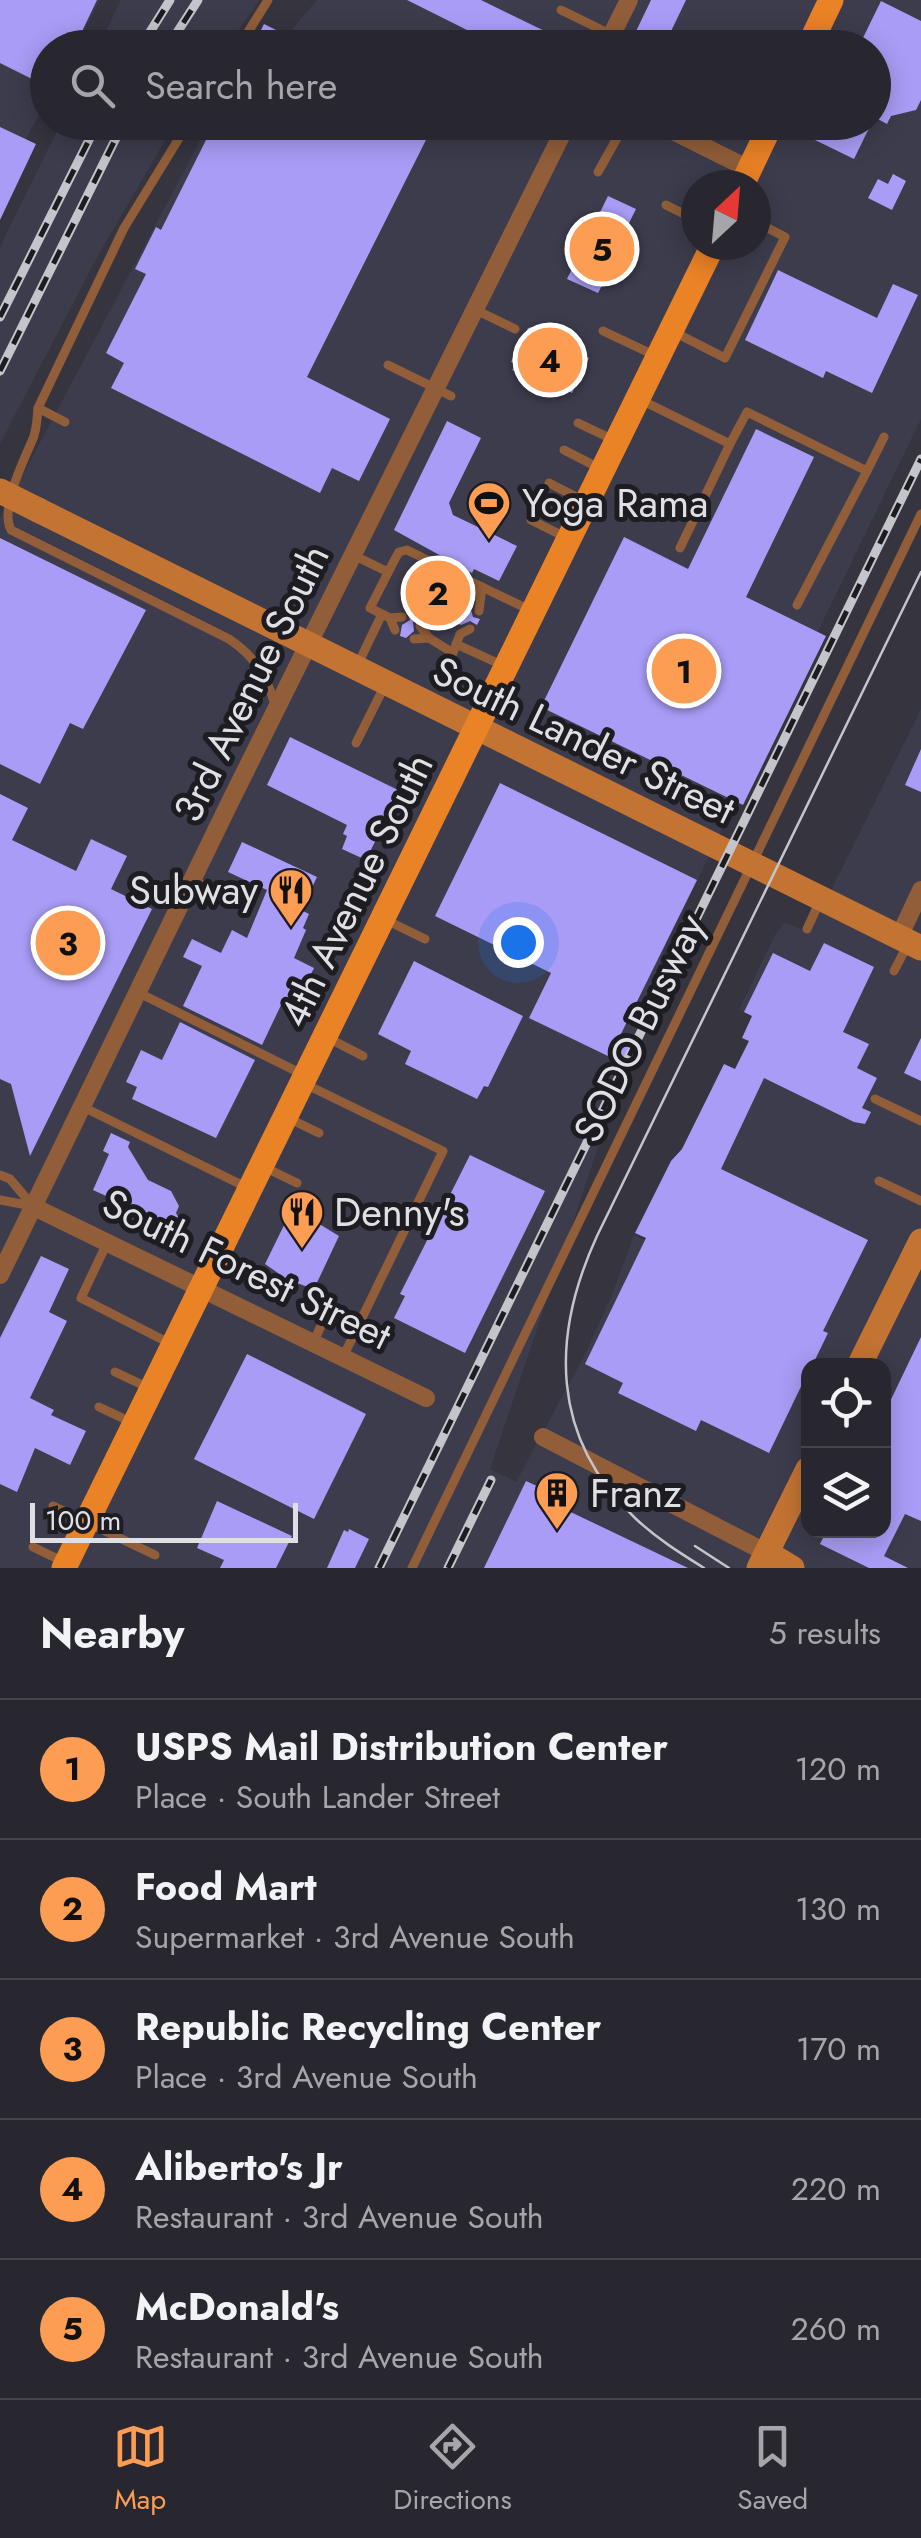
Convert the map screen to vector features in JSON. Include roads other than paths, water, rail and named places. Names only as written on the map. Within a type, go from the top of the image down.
[{"type":"main road","points":[[817,30],[832,0]]},
{"type":"main road","points":[[748,170],[763,140]]},
{"type":"main road","name":"4th Avenue South","points":[[66,1566],[706,260]]},
{"type":"main road","name":"South Lander Street","points":[[0,491],[910,942]]},
{"type":"main road","points":[[864,1358],[921,1241]]},
{"type":"main road","points":[[792,1568],[763,1561],[801,1483]]},
{"type":"street","points":[[614,30],[629,0]]},
{"type":"street","name":"3rd Avenue South","points":[[0,1275],[139,993],[202,884],[276,711],[354,555],[444,393],[476,310],[559,140]]},
{"type":"street","points":[[684,140],[734,170]]},
{"type":"street","points":[[910,942],[921,890]]},
{"type":"street","name":"South Forest Street","points":[[34,1207],[426,1398]]},
{"type":"street","points":[[542,1438],[763,1561]]},
{"type":"lane","points":[[249,30],[268,0]]},
{"type":"lane","points":[[561,10],[591,30]]},
{"type":"lane","points":[[178,140],[124,228],[38,408],[34,437],[1,510],[5,525],[248,652],[268,683],[276,711]]},
{"type":"lane","points":[[598,172],[616,140]]},
{"type":"lane","points":[[666,205],[681,212]]},
{"type":"lane","points":[[672,331],[725,358],[784,237],[771,230]]},
{"type":"lane","points":[[476,310],[515,328]]},
{"type":"lane","points":[[603,331],[658,358]]},
{"type":"lane","points":[[388,366],[444,393]]},
{"type":"lane","points":[[639,398],[730,444]]},
{"type":"lane","points":[[38,408],[65,422]]},
{"type":"lane","points":[[680,548],[746,412],[867,470]]},
{"type":"lane","points":[[578,422],[618,442]]},
{"type":"lane","points":[[797,605],[884,437]]},
{"type":"lane","points":[[564,450],[604,471]]},
{"type":"lane","points":[[548,484],[588,503]]},
{"type":"lane","name":"SODO Busway","points":[[412,1568],[921,514]]},
{"type":"lane","points":[[531,520],[570,540]]},
{"type":"lane","points":[[402,617],[386,616],[370,608],[399,552],[407,550],[535,613]]},
{"type":"lane","points":[[354,555],[388,572]]},
{"type":"lane","points":[[465,604],[482,586]]},
{"type":"lane","points":[[479,611],[482,586]]},
{"type":"lane","points":[[386,616],[396,630]]},
{"type":"lane","points":[[356,669],[386,616]]},
{"type":"lane","points":[[456,622],[462,636],[507,668]]},
{"type":"lane","points":[[420,626],[429,638],[452,652],[462,636]]},
{"type":"lane","points":[[414,639],[429,638]]},
{"type":"lane","points":[[356,742],[386,684]]},
{"type":"lane","points":[[807,928],[821,898]]},
{"type":"lane","points":[[383,919],[425,939]]},
{"type":"lane","points":[[894,972],[910,942]]},
{"type":"lane","points":[[139,993],[443,1152],[343,1357]]},
{"type":"lane","points":[[326,1036],[363,1056]]},
{"type":"lane","points":[[875,1099],[921,1121]]},
{"type":"lane","points":[[84,1106],[256,1177],[298,1183]]},
{"type":"lane","points":[[286,1117],[319,1133]]},
{"type":"lane","points":[[0,1174],[34,1207]]},
{"type":"lane","points":[[879,1181],[921,1202]]},
{"type":"lane","points":[[0,1200],[34,1207]]},
{"type":"lane","points":[[107,1243],[81,1298],[174,1345]]},
{"type":"lane","points":[[312,1342],[333,1300]]},
{"type":"lane","points":[[115,1372],[152,1389]]},
{"type":"lane","points":[[99,1407],[135,1424]]},
{"type":"lane","points":[[53,1506],[154,1555]]},
{"type":"lane","points":[[33,1547],[66,1566]]},
{"type":"tram line","points":[[704,1568],[635,1518],[607,1487],[587,1454],[573,1420],[567,1384],[566,1348],[572,1311],[597,1236],[921,572]]},
{"type":"tram line","points":[[695,1546],[729,1568]]},
{"type":"railway","points":[[151,30],[170,0]]},
{"type":"railway","points":[[179,30],[198,0]]},
{"type":"railway","points":[[0,317],[89,140]]},
{"type":"railway","points":[[0,371],[115,140]]},
{"type":"railway","points":[[379,1568],[921,459]]},
{"type":"railway","points":[[448,1568],[491,1480]]},
{"type":"place","name":"McDonald's","points":[[602,249]]},
{"type":"place","name":"Aliberto's Jr","points":[[550,360]]},
{"type":"place","name":"Yoga Rama","points":[[489,541]]},
{"type":"place","name":"Food Mart","points":[[438,593]]},
{"type":"place","name":"USPS Mail Distribution Center","points":[[684,671]]},
{"type":"place","name":"Subway","points":[[291,928]]},
{"type":"place","name":"Republic Recycling Center","points":[[68,943]]},
{"type":"place","name":"Denny's","points":[[302,1250]]},
{"type":"place","name":"Franz","points":[[557,1531]]}]
